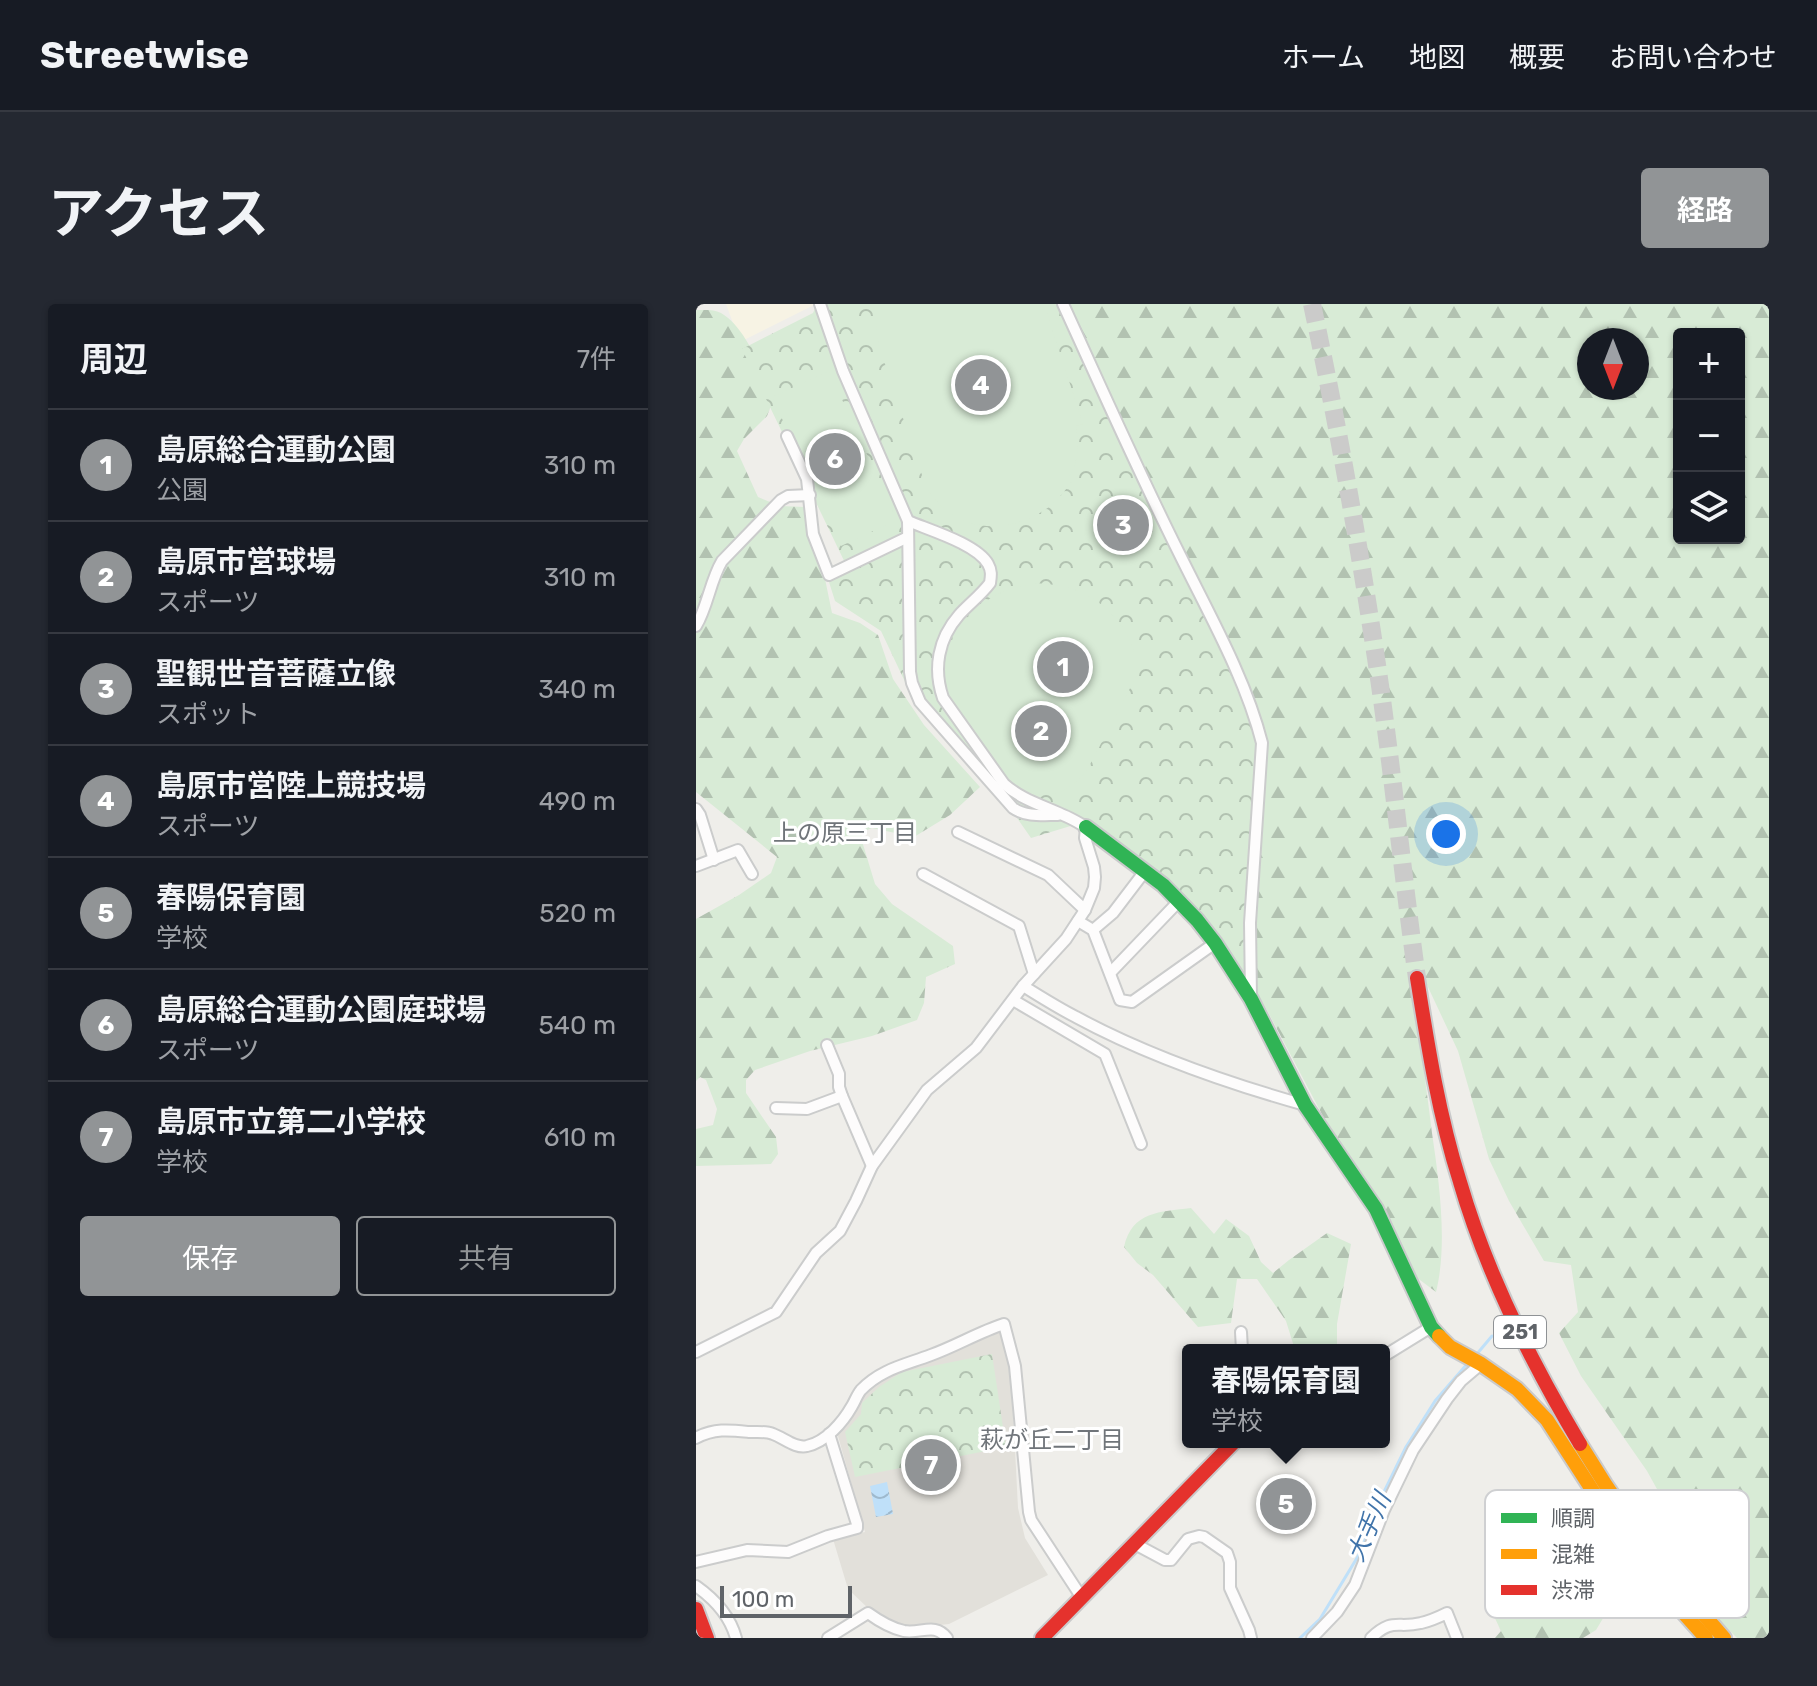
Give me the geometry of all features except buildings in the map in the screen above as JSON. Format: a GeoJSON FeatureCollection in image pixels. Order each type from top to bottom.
{"type":"FeatureCollection","features":[{"type":"Feature","properties":{"kind":"main road"},"geometry":{"type":"LineString","coordinates":[[1086,827],[1180,900],[1215,943],[1251,999],[1305,1105],[1376,1209],[1431,1327],[1450,1347],[1517,1389],[1547,1420],[1592,1490]]}},
{"type":"Feature","properties":{"kind":"main road","name":"251"},"geometry":{"type":"LineString","coordinates":[[1417,978],[1435,1086],[1470,1213],[1503,1297],[1535,1364],[1607,1490]]}},
{"type":"Feature","properties":{"kind":"main road"},"geometry":{"type":"LineString","coordinates":[[1042,1638],[1228,1448]]}},
{"type":"Feature","properties":{"kind":"main road"},"geometry":{"type":"LineString","coordinates":[[696,1609],[707,1638]]}},
{"type":"Feature","properties":{"kind":"main road"},"geometry":{"type":"LineString","coordinates":[[1688,1618],[1706,1638]]}},
{"type":"Feature","properties":{"kind":"main road","name":"251"},"geometry":{"type":"LineString","coordinates":[[1706,1618],[1724,1638]]}},
{"type":"Feature","properties":{"kind":"street"},"geometry":{"type":"LineString","coordinates":[[820,304],[843,371],[908,521],[910,672],[920,702],[1017,811],[1064,815]]}},
{"type":"Feature","properties":{"kind":"street"},"geometry":{"type":"LineString","coordinates":[[1063,304],[1255,714],[1262,743],[1250,923],[1251,999]]}},
{"type":"Feature","properties":{"kind":"street"},"geometry":{"type":"LineString","coordinates":[[787,436],[807,479],[813,534],[829,575],[908,537]]}},
{"type":"Feature","properties":{"kind":"street"},"geometry":{"type":"LineString","coordinates":[[696,626],[722,561],[781,500],[788,496],[810,495]]}},
{"type":"Feature","properties":{"kind":"street"},"geometry":{"type":"LineString","coordinates":[[696,1352],[776,1312],[816,1253],[840,1231],[872,1166],[927,1090],[976,1048],[1023,986],[1066,939],[1085,910],[1094,888],[1094,867],[1085,838],[1086,827],[1025,800],[1004,784],[943,698],[938,684],[936,671],[941,646],[957,618],[990,583],[991,568],[971,549],[908,521]]}},
{"type":"Feature","properties":{"kind":"street"},"geometry":{"type":"LineString","coordinates":[[696,809],[714,860]]}},
{"type":"Feature","properties":{"kind":"street"},"geometry":{"type":"LineString","coordinates":[[958,832],[1048,875],[1085,910]]}},
{"type":"Feature","properties":{"kind":"street"},"geometry":{"type":"LineString","coordinates":[[696,866],[738,850],[752,874]]}},
{"type":"Feature","properties":{"kind":"street"},"geometry":{"type":"LineString","coordinates":[[1093,930],[1113,913],[1145,871]]}},
{"type":"Feature","properties":{"kind":"street"},"geometry":{"type":"LineString","coordinates":[[923,874],[1019,926],[1034,974]]}},
{"type":"Feature","properties":{"kind":"street"},"geometry":{"type":"LineString","coordinates":[[1111,972],[1180,900]]}},
{"type":"Feature","properties":{"kind":"street"},"geometry":{"type":"LineString","coordinates":[[1078,921],[1093,930],[1120,1000],[1132,1002],[1215,943]]}},
{"type":"Feature","properties":{"kind":"street"},"geometry":{"type":"LineString","coordinates":[[1023,986],[1077,1018],[1135,1046],[1241,1087],[1305,1105]]}},
{"type":"Feature","properties":{"kind":"street"},"geometry":{"type":"LineString","coordinates":[[1013,1000],[1105,1054],[1141,1144]]}},
{"type":"Feature","properties":{"kind":"street"},"geometry":{"type":"LineString","coordinates":[[827,1045],[839,1074],[842,1096],[872,1166]]}},
{"type":"Feature","properties":{"kind":"street"},"geometry":{"type":"LineString","coordinates":[[776,1108],[807,1109],[842,1096]]}},
{"type":"Feature","properties":{"kind":"street"},"geometry":{"type":"LineString","coordinates":[[696,1438],[723,1429],[766,1432],[807,1447],[829,1434],[848,1413],[858,1393],[893,1367],[931,1355],[1004,1324],[1015,1366],[1031,1520],[1082,1598]]}},
{"type":"Feature","properties":{"kind":"street"},"geometry":{"type":"LineString","coordinates":[[1390,1352],[1431,1327]]}},
{"type":"Feature","properties":{"kind":"street"},"geometry":{"type":"LineString","coordinates":[[1241,1332],[1242,1344]]}},
{"type":"Feature","properties":{"kind":"street"},"geometry":{"type":"LineString","coordinates":[[1312,1638],[1337,1612],[1355,1585],[1384,1510],[1413,1450],[1474,1361]]}},
{"type":"Feature","properties":{"kind":"street"},"geometry":{"type":"LineString","coordinates":[[696,1562],[747,1550],[788,1552],[857,1528],[829,1434]]}},
{"type":"Feature","properties":{"kind":"street"},"geometry":{"type":"LineString","coordinates":[[1135,1544],[1168,1561],[1174,1559],[1188,1539],[1199,1536],[1227,1553],[1230,1588],[1251,1638]]}},
{"type":"Feature","properties":{"kind":"street"},"geometry":{"type":"LineString","coordinates":[[696,1586],[723,1611],[732,1624],[736,1638]]}},
{"type":"Feature","properties":{"kind":"street"},"geometry":{"type":"LineString","coordinates":[[828,1638],[868,1613],[900,1630],[913,1632],[933,1628],[940,1630],[947,1638]]}},
{"type":"Feature","properties":{"kind":"street"},"geometry":{"type":"LineString","coordinates":[[1371,1638],[1380,1629],[1392,1624],[1417,1625],[1447,1613],[1457,1638]]}},
{"type":"Feature","properties":{"kind":"street"},"geometry":{"type":"LineString","coordinates":[[1405,1624],[1409,1638]]}},
{"type":"Feature","properties":{"kind":"shaded area"},"geometry":{"type":"Polygon","coordinates":[[[726,304],[814,304],[814,305],[740,342],[726,304]]]}},
{"type":"Feature","properties":{"kind":"shaded area"},"geometry":{"type":"Polygon","coordinates":[[[1001,1332],[1011,1371],[1018,1508],[1025,1538],[1048,1575],[949,1624],[911,1628],[899,1626],[870,1610],[848,1589],[833,1539],[865,1532],[839,1432],[856,1411],[862,1396],[876,1381],[897,1369],[924,1362],[1001,1332]]]}},
{"type":"Feature","properties":{"kind":"green space"},"geometry":{"type":"Polygon","coordinates":[[[817,304],[1058,304],[1252,718],[1256,742],[1245,912],[1247,981],[1189,900],[1087,821],[1031,838],[1015,815],[915,703],[881,631],[835,601],[829,582],[849,571],[742,349],[813,313],[817,304]]]}},
{"type":"Feature","properties":{"kind":"green space"},"geometry":{"type":"Polygon","coordinates":[[[884,304],[1035,304],[1038,308],[1045,307],[1083,424],[1076,426],[1077,453],[1069,477],[1073,480],[1051,505],[1027,519],[993,526],[961,519],[935,499],[925,484],[879,346],[877,324],[884,304]]]}},
{"type":"Feature","properties":{"kind":"green space"},"geometry":{"type":"Polygon","coordinates":[[[1058,304],[1769,304],[1769,1638],[1737,1638],[1717,1618],[1749,1618],[1749,1490],[1658,1490],[1581,1376],[1559,1333],[1578,1312],[1571,1265],[1544,1261],[1509,1201],[1489,1159],[1458,1051],[1420,970],[1411,981],[1440,1192],[1442,1233],[1436,1292],[1412,1274],[1234,953],[1058,304]]]}},
{"type":"Feature","properties":{"kind":"green space"},"geometry":{"type":"Polygon","coordinates":[[[696,310],[718,312],[738,329],[774,398],[767,416],[744,439],[737,451],[758,497],[780,506],[805,507],[814,525],[832,613],[860,623],[878,635],[893,679],[924,725],[980,787],[950,815],[914,837],[872,828],[862,832],[875,884],[892,904],[953,946],[955,964],[926,977],[924,1003],[917,1020],[755,1070],[746,1080],[746,1093],[776,1137],[778,1154],[771,1164],[696,1166],[696,1129],[713,1125],[717,1109],[706,1080],[700,1077],[696,1081],[696,919],[771,873],[777,857],[696,792],[696,310]]]}},
{"type":"Feature","properties":{"kind":"green space"},"geometry":{"type":"Polygon","coordinates":[[[829,371],[897,520],[841,546],[772,397],[829,371]]]}},
{"type":"Feature","properties":{"kind":"green space"},"geometry":{"type":"Polygon","coordinates":[[[1035,583],[1073,589],[1099,602],[1127,634],[1137,675],[1086,772],[1067,788],[1049,794],[1029,792],[1008,781],[946,689],[944,675],[949,647],[974,611],[998,594],[1035,583]]]}},
{"type":"Feature","properties":{"kind":"green space"},"geometry":{"type":"Polygon","coordinates":[[[1191,1208],[1214,1234],[1226,1219],[1249,1236],[1261,1262],[1273,1273],[1327,1233],[1351,1244],[1337,1324],[1337,1344],[1293,1344],[1286,1321],[1257,1279],[1237,1279],[1231,1323],[1198,1327],[1124,1247],[1133,1226],[1158,1213],[1191,1208]]]}},
{"type":"Feature","properties":{"kind":"green space"},"geometry":{"type":"Polygon","coordinates":[[[992,1354],[1006,1447],[855,1477],[845,1432],[861,1414],[862,1403],[879,1387],[902,1372],[992,1354]]]}},
{"type":"Feature","properties":{"kind":"green space"},"geometry":{"type":"Polygon","coordinates":[[[1495,1618],[1603,1618],[1596,1630],[1583,1638],[1495,1638],[1501,1631],[1495,1618]]]}},
{"type":"Feature","properties":{"kind":"water"},"geometry":{"type":"Polygon","coordinates":[[[887,1482],[893,1514],[876,1517],[870,1486],[887,1482]]]}},
{"type":"Feature","properties":{"kind":"waterway","name":"大手川"},"geometry":{"type":"LineString","coordinates":[[1476,1355],[1492,1336]]}},
{"type":"Feature","properties":{"kind":"waterway","name":"大手川"},"geometry":{"type":"LineString","coordinates":[[1300,1638],[1320,1619],[1360,1553],[1382,1496],[1406,1447],[1435,1401],[1468,1363]]}},
{"type":"Feature","properties":{"kind":"tunnel"},"geometry":{"type":"LineString","coordinates":[[1312,304],[1369,613],[1417,978]]}},
{"type":"Feature","properties":{"kind":"traffic: fast"},"geometry":{"type":"LineString","coordinates":[[1086,827],[1163,885],[1215,943],[1251,999],[1305,1105],[1376,1209],[1431,1327],[1439,1336]]}},
{"type":"Feature","properties":{"kind":"traffic: slow"},"geometry":{"type":"LineString","coordinates":[[1439,1336],[1450,1347],[1517,1389],[1547,1420],[1592,1490]]}},
{"type":"Feature","properties":{"kind":"traffic: slow"},"geometry":{"type":"LineString","coordinates":[[1580,1444],[1609,1490]]}},
{"type":"Feature","properties":{"kind":"traffic: slow"},"geometry":{"type":"LineString","coordinates":[[1688,1618],[1706,1638]]}},
{"type":"Feature","properties":{"kind":"traffic: slow"},"geometry":{"type":"LineString","coordinates":[[1707,1618],[1724,1638]]}},
{"type":"Feature","properties":{"kind":"traffic: jam"},"geometry":{"type":"LineString","coordinates":[[1417,978],[1440,1107],[1471,1217],[1512,1317],[1544,1382],[1580,1444]]}},
{"type":"Feature","properties":{"kind":"traffic: jam"},"geometry":{"type":"LineString","coordinates":[[1042,1638],[1228,1448]]}},
{"type":"Feature","properties":{"kind":"traffic: jam"},"geometry":{"type":"LineString","coordinates":[[696,1609],[707,1638]]}},
{"type":"Feature","properties":{"kind":"place","name":"島原市営陸上競技場"},"geometry":{"type":"Point","coordinates":[981,385]}},
{"type":"Feature","properties":{"kind":"place","name":"島原総合運動公園庭球場"},"geometry":{"type":"Point","coordinates":[835,459]}},
{"type":"Feature","properties":{"kind":"place","name":"聖観世音菩薩立像"},"geometry":{"type":"Point","coordinates":[1123,525]}},
{"type":"Feature","properties":{"kind":"place","name":"島原総合運動公園"},"geometry":{"type":"Point","coordinates":[1063,667]}},
{"type":"Feature","properties":{"kind":"place","name":"島原市営球場"},"geometry":{"type":"Point","coordinates":[1041,731]}},
{"type":"Feature","properties":{"kind":"place","name":"島原市立第二小学校"},"geometry":{"type":"Point","coordinates":[931,1465]}},
{"type":"Feature","properties":{"kind":"place","name":"春陽保育園"},"geometry":{"type":"Point","coordinates":[1286,1504]}},
{"type":"Feature","properties":{"kind":"district","name":"上の原三丁目"},"geometry":{"type":"Point","coordinates":[845,833]}},
{"type":"Feature","properties":{"kind":"district","name":"萩が丘二丁目"},"geometry":{"type":"Point","coordinates":[1052,1440]}}]}
